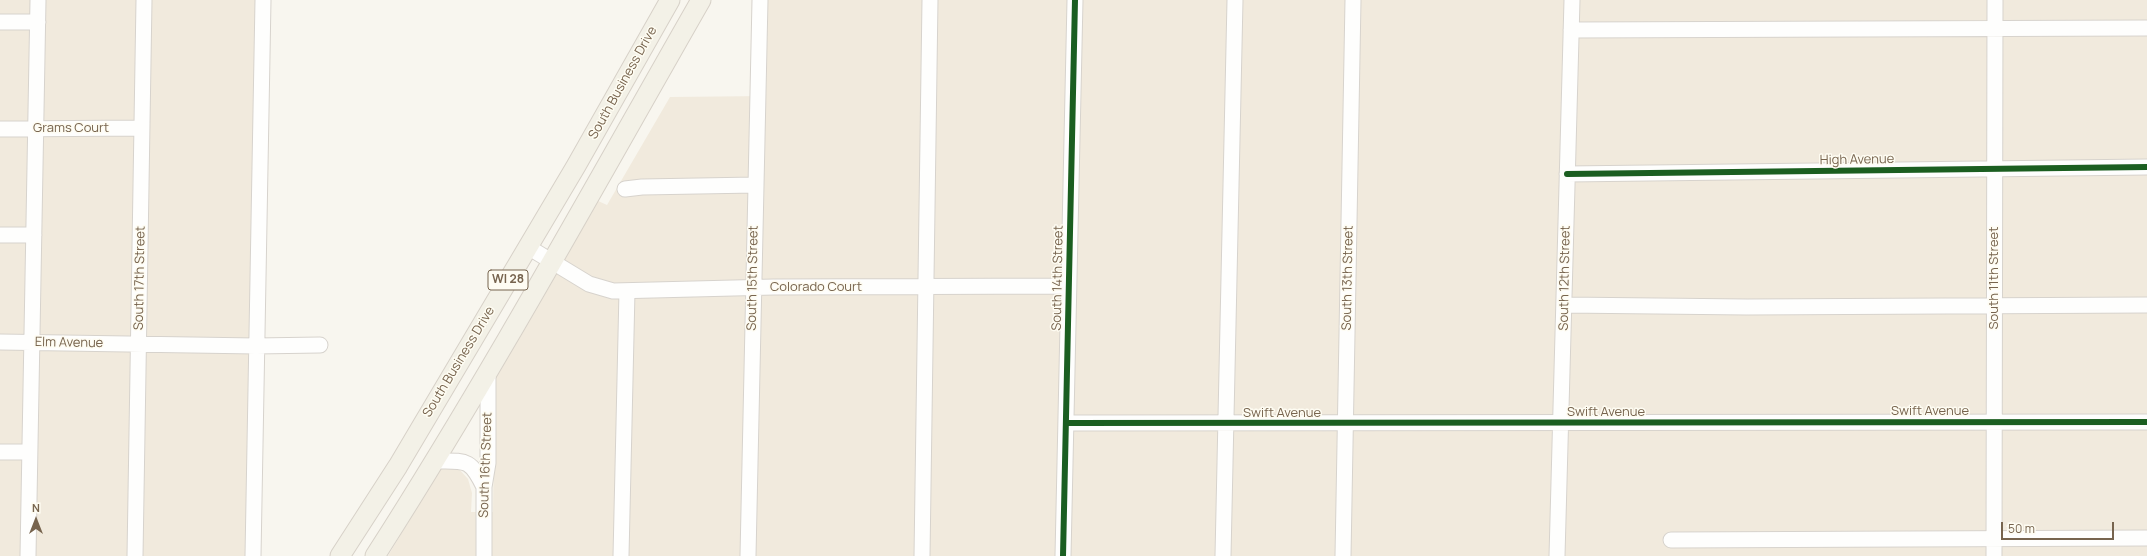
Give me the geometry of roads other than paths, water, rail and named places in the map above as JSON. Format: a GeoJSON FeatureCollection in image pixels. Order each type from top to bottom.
{"type":"FeatureCollection","features":[{"type":"Feature","properties":{"kind":"main road","name":"South Business Drive"},"geometry":{"type":"LineString","coordinates":[[340,556],[398,466],[528,248],[670,0]]}},
{"type":"Feature","properties":{"kind":"main road","name":"South Business Drive"},"geometry":{"type":"LineString","coordinates":[[375,556],[488,373],[701,0]]}},
{"type":"Feature","properties":{"kind":"street"},"geometry":{"type":"LineString","coordinates":[[28,556],[38,0]]}},
{"type":"Feature","properties":{"kind":"street","name":"South 17th Street"},"geometry":{"type":"LineString","coordinates":[[135,556],[144,0]]}},
{"type":"Feature","properties":{"kind":"street"},"geometry":{"type":"LineString","coordinates":[[253,556],[263,0]]}},
{"type":"Feature","properties":{"kind":"street","name":"South 15th Street"},"geometry":{"type":"LineString","coordinates":[[748,556],[752,288],[760,0]]}},
{"type":"Feature","properties":{"kind":"street"},"geometry":{"type":"LineString","coordinates":[[922,556],[930,0]]}},
{"type":"Feature","properties":{"kind":"street","name":"South 14th Street"},"geometry":{"type":"LineString","coordinates":[[1063,556],[1075,0]]}},
{"type":"Feature","properties":{"kind":"street"},"geometry":{"type":"LineString","coordinates":[[1223,556],[1235,0]]}},
{"type":"Feature","properties":{"kind":"street","name":"South 13th Street"},"geometry":{"type":"LineString","coordinates":[[1343,556],[1353,0]]}},
{"type":"Feature","properties":{"kind":"street","name":"South 12th Street"},"geometry":{"type":"LineString","coordinates":[[1558,556],[1572,0]]}},
{"type":"Feature","properties":{"kind":"street","name":"South 11th Street"},"geometry":{"type":"LineString","coordinates":[[1994,556],[1995,0]]}},
{"type":"Feature","properties":{"kind":"street"},"geometry":{"type":"LineString","coordinates":[[0,22],[38,22]]}},
{"type":"Feature","properties":{"kind":"street"},"geometry":{"type":"LineString","coordinates":[[1571,30],[2147,28]]}},
{"type":"Feature","properties":{"kind":"street","name":"Grams Court"},"geometry":{"type":"LineString","coordinates":[[0,129],[142,128]]}},
{"type":"Feature","properties":{"kind":"street","name":"High Avenue"},"geometry":{"type":"LineString","coordinates":[[1567,174],[2147,167]]}},
{"type":"Feature","properties":{"kind":"street"},"geometry":{"type":"LineString","coordinates":[[625,189],[642,187],[755,185]]}},
{"type":"Feature","properties":{"kind":"street"},"geometry":{"type":"LineString","coordinates":[[0,235],[34,235]]}},
{"type":"Feature","properties":{"kind":"street","name":"Colorado Court"},"geometry":{"type":"LineString","coordinates":[[528,248],[596,287],[626,291],[752,288],[1068,286]]}},
{"type":"Feature","properties":{"kind":"street"},"geometry":{"type":"LineString","coordinates":[[621,556],[626,291]]}},
{"type":"Feature","properties":{"kind":"street"},"geometry":{"type":"LineString","coordinates":[[1565,304],[1747,307],[2147,305]]}},
{"type":"Feature","properties":{"kind":"street","name":"Elm Avenue"},"geometry":{"type":"LineString","coordinates":[[0,342],[256,346],[320,344]]}},
{"type":"Feature","properties":{"kind":"street","name":"South 16th Street"},"geometry":{"type":"LineString","coordinates":[[484,556],[484,487],[488,463],[488,373]]}},
{"type":"Feature","properties":{"kind":"street","name":"Swift Avenue"},"geometry":{"type":"LineString","coordinates":[[1066,424],[2147,422]]}},
{"type":"Feature","properties":{"kind":"street"},"geometry":{"type":"LineString","coordinates":[[0,452],[29,452]]}},
{"type":"Feature","properties":{"kind":"street"},"geometry":{"type":"LineString","coordinates":[[435,461],[463,461],[474,468],[484,487]]}},
{"type":"Feature","properties":{"kind":"street"},"geometry":{"type":"LineString","coordinates":[[1671,540],[2147,538]]}}]}
